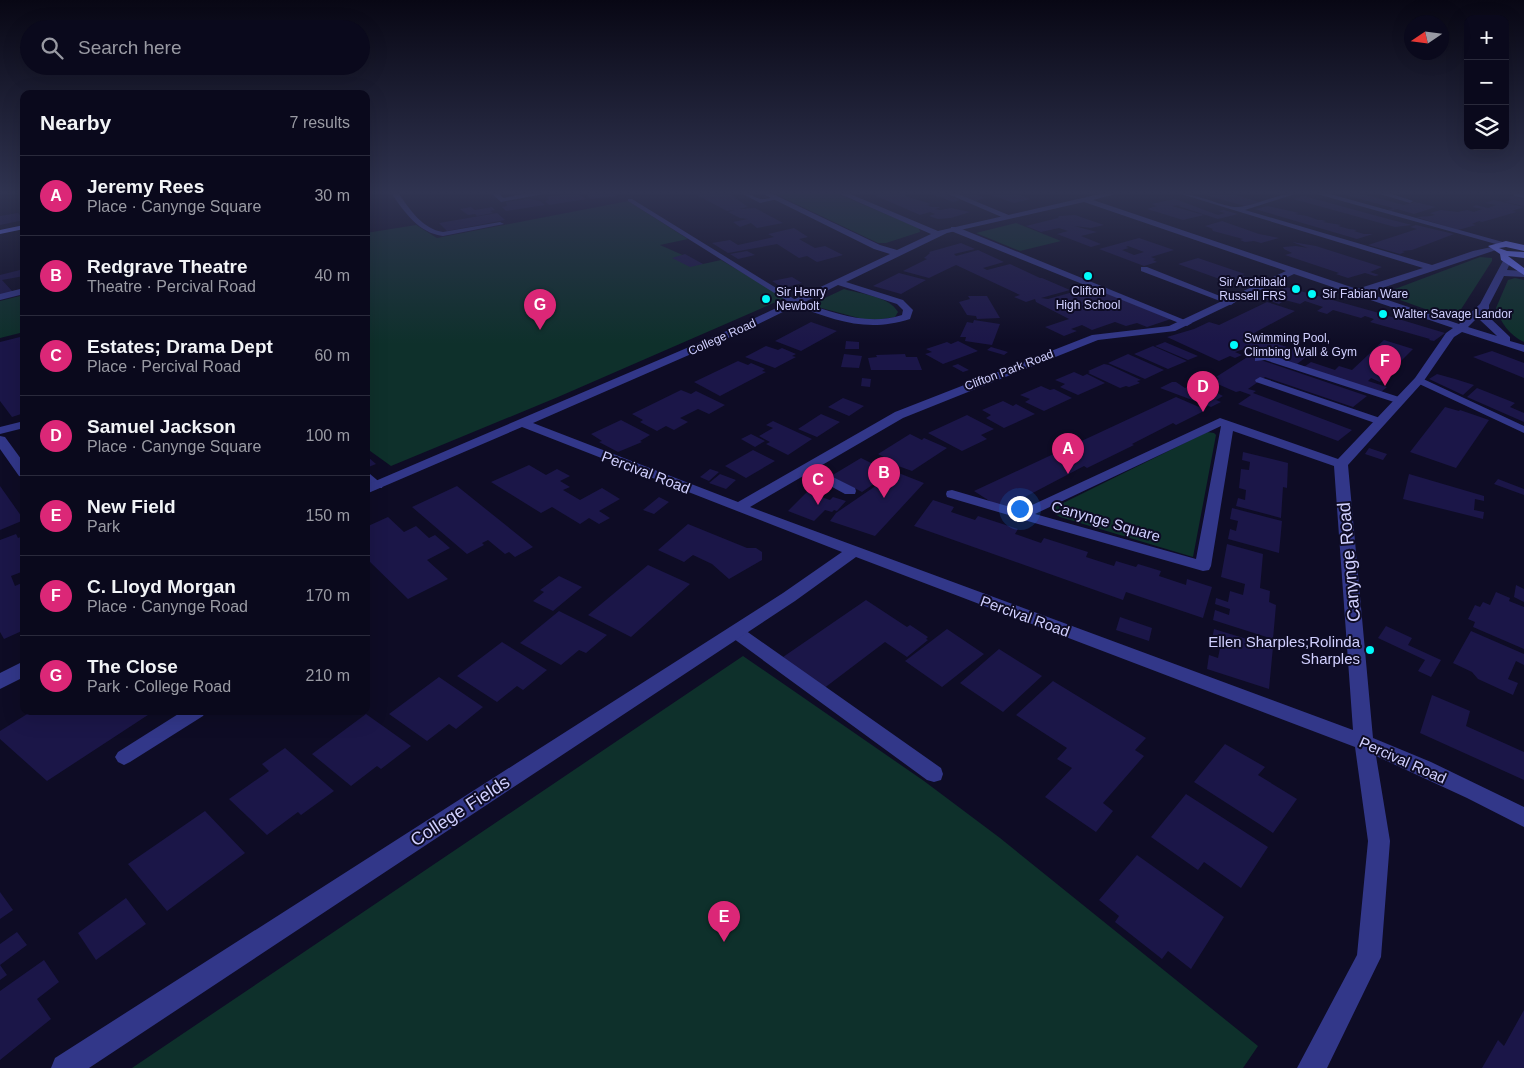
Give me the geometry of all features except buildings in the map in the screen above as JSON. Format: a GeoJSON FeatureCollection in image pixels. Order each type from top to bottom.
{"type":"FeatureCollection","features":[{"type":"Feature","properties":{"kind":"main road"},"geometry":{"type":"LineString","coordinates":[[1505,252],[1518,244]]}},
{"type":"Feature","properties":{"kind":"main road"},"geometry":{"type":"LineString","coordinates":[[1505,252],[1524,253]]}},
{"type":"Feature","properties":{"kind":"main road"},"geometry":{"type":"LineString","coordinates":[[1505,252],[1524,253]]}},
{"type":"Feature","properties":{"kind":"main road"},"geometry":{"type":"LineString","coordinates":[[1505,252],[1524,273]]}},
{"type":"Feature","properties":{"kind":"street"},"geometry":{"type":"LineString","coordinates":[[872,244],[897,253]]}},
{"type":"Feature","properties":{"kind":"street","name":"College Road"},"geometry":{"type":"LineString","coordinates":[[372,488],[740,329],[917,244]]}},
{"type":"Feature","properties":{"kind":"street"},"geometry":{"type":"LineString","coordinates":[[1213,244],[1524,348]]}},
{"type":"Feature","properties":{"kind":"street"},"geometry":{"type":"LineString","coordinates":[[1353,244],[1434,268]]}},
{"type":"Feature","properties":{"kind":"street"},"geometry":{"type":"LineString","coordinates":[[1479,244],[1505,252]]}},
{"type":"Feature","properties":{"kind":"street"},"geometry":{"type":"LineString","coordinates":[[1358,292],[1392,284],[1465,257],[1505,252]]}},
{"type":"Feature","properties":{"kind":"street"},"geometry":{"type":"LineString","coordinates":[[1228,424],[1341,464],[1398,400],[1419,380],[1450,335],[1462,327],[1484,305],[1502,273],[1505,252]]}},
{"type":"Feature","properties":{"kind":"street","name":"Clifton Park Road"},"geometry":{"type":"LineString","coordinates":[[738,508],[899,415],[1096,337],[1171,328],[1231,302],[1294,271]]}},
{"type":"Feature","properties":{"kind":"street"},"geometry":{"type":"LineString","coordinates":[[1502,273],[1524,273]]}},
{"type":"Feature","properties":{"kind":"street"},"geometry":{"type":"LineString","coordinates":[[794,303],[862,324],[883,324],[906,317],[908,310],[900,302],[837,282]]}},
{"type":"Feature","properties":{"kind":"street"},"geometry":{"type":"LineString","coordinates":[[1484,305],[1484,318],[1501,335],[1524,348]]}},
{"type":"Feature","properties":{"kind":"street","name":"Canynge Square"},"geometry":{"type":"LineString","coordinates":[[1220,422],[1228,424],[1204,566],[1022,515],[1220,422]]}},
{"type":"Feature","properties":{"kind":"street","name":"Percival Road"},"geometry":{"type":"LineString","coordinates":[[522,424],[853,552],[1364,742],[1498,803],[1524,818]]}},
{"type":"Feature","properties":{"kind":"street"},"geometry":{"type":"LineString","coordinates":[[0,440],[20,468]]}},
{"type":"Feature","properties":{"kind":"street","name":"Canynge Road"},"geometry":{"type":"LineString","coordinates":[[1312,1068],[1369,957],[1379,841],[1364,742],[1341,464]]}},
{"type":"Feature","properties":{"kind":"street","name":"College Fields"},"geometry":{"type":"LineString","coordinates":[[65,1068],[736,632],[853,552]]}},
{"type":"Feature","properties":{"kind":"street"},"geometry":{"type":"LineString","coordinates":[[0,682],[20,670]]}},
{"type":"Feature","properties":{"kind":"lane"},"geometry":{"type":"LineString","coordinates":[[700,244],[794,303]]}},
{"type":"Feature","properties":{"kind":"lane"},"geometry":{"type":"LineString","coordinates":[[990,244],[1187,322]]}},
{"type":"Feature","properties":{"kind":"lane"},"geometry":{"type":"LineString","coordinates":[[1144,268],[1231,302]]}},
{"type":"Feature","properties":{"kind":"lane"},"geometry":{"type":"LineString","coordinates":[[0,296],[20,292]]}},
{"type":"Feature","properties":{"kind":"lane"},"geometry":{"type":"LineString","coordinates":[[1259,359],[1264,356],[1398,400]]}},
{"type":"Feature","properties":{"kind":"lane"},"geometry":{"type":"LineString","coordinates":[[1260,380],[1379,421]]}},
{"type":"Feature","properties":{"kind":"lane"},"geometry":{"type":"LineString","coordinates":[[1419,380],[1524,430]]}},
{"type":"Feature","properties":{"kind":"lane"},"geometry":{"type":"LineString","coordinates":[[0,431],[20,425]]}},
{"type":"Feature","properties":{"kind":"lane"},"geometry":{"type":"LineString","coordinates":[[807,468],[850,491]]}},
{"type":"Feature","properties":{"kind":"lane"},"geometry":{"type":"LineString","coordinates":[[952,494],[1022,515]]}},
{"type":"Feature","properties":{"kind":"lane"},"geometry":{"type":"LineString","coordinates":[[736,632],[934,774]]}},
{"type":"Feature","properties":{"kind":"lane"},"geometry":{"type":"LineString","coordinates":[[124,757],[191,715]]}},
{"type":"Feature","properties":{"kind":"green space"},"geometry":{"type":"Polygon","coordinates":[[[370,244],[665,244],[660,245],[703,264],[721,260],[785,298],[558,397],[391,466],[370,451],[370,244]]]}},
{"type":"Feature","properties":{"kind":"green space"},"geometry":{"type":"Polygon","coordinates":[[[1002,244],[1049,244],[1020,251],[1002,244]]]}},
{"type":"Feature","properties":{"kind":"green space"},"geometry":{"type":"Polygon","coordinates":[[[1480,257],[1492,258],[1492,261],[1458,314],[1439,314],[1386,295],[1387,292],[1480,257]]]}},
{"type":"Feature","properties":{"kind":"green space"},"geometry":{"type":"Polygon","coordinates":[[[1515,278],[1524,280],[1524,342],[1506,328],[1496,308],[1508,280],[1515,278]]]}},
{"type":"Feature","properties":{"kind":"green space"},"geometry":{"type":"Polygon","coordinates":[[[844,289],[874,296],[888,302],[898,312],[895,317],[870,321],[810,305],[844,289]]]}},
{"type":"Feature","properties":{"kind":"green space"},"geometry":{"type":"Polygon","coordinates":[[[20,296],[20,333],[0,338],[0,301],[20,296]]]}},
{"type":"Feature","properties":{"kind":"green space"},"geometry":{"type":"Polygon","coordinates":[[[1207,432],[1216,435],[1193,557],[1055,514],[1054,509],[1057,506],[1207,432]]]}},
{"type":"Feature","properties":{"kind":"green space"},"geometry":{"type":"Polygon","coordinates":[[[743,656],[924,781],[1000,838],[1258,1046],[1243,1068],[132,1068],[743,656]]]}},
{"type":"Feature","properties":{"kind":"place","name":"Clifton High School"},"geometry":{"type":"Point","coordinates":[1088,276]}},
{"type":"Feature","properties":{"kind":"place","name":"Sir Archibald Russell FRS"},"geometry":{"type":"Point","coordinates":[1296,289]}},
{"type":"Feature","properties":{"kind":"place","name":"Sir Fabian Ware"},"geometry":{"type":"Point","coordinates":[1312,294]}},
{"type":"Feature","properties":{"kind":"place","name":"Sir Henry Newbolt"},"geometry":{"type":"Point","coordinates":[766,299]}},
{"type":"Feature","properties":{"kind":"place","name":"Walter Savage Landor"},"geometry":{"type":"Point","coordinates":[1383,314]}},
{"type":"Feature","properties":{"kind":"place","name":"The Close"},"geometry":{"type":"Point","coordinates":[540,330]}},
{"type":"Feature","properties":{"kind":"place","name":"Swimming Pool, Climbing Wall & Gym"},"geometry":{"type":"Point","coordinates":[1234,345]}},
{"type":"Feature","properties":{"kind":"place","name":"C. Lloyd Morgan"},"geometry":{"type":"Point","coordinates":[1385,386]}},
{"type":"Feature","properties":{"kind":"place","name":"Samuel Jackson"},"geometry":{"type":"Point","coordinates":[1203,412]}},
{"type":"Feature","properties":{"kind":"place","name":"Jeremy Rees"},"geometry":{"type":"Point","coordinates":[1068,474]}},
{"type":"Feature","properties":{"kind":"place","name":"Redgrave Theatre"},"geometry":{"type":"Point","coordinates":[884,498]}},
{"type":"Feature","properties":{"kind":"place","name":"Estates; Drama Dept"},"geometry":{"type":"Point","coordinates":[818,505]}},
{"type":"Feature","properties":{"kind":"place","name":"Ellen Sharples;Rolinda Sharples"},"geometry":{"type":"Point","coordinates":[1370,650]}},
{"type":"Feature","properties":{"kind":"place","name":"New Field"},"geometry":{"type":"Point","coordinates":[724,942]}}]}
